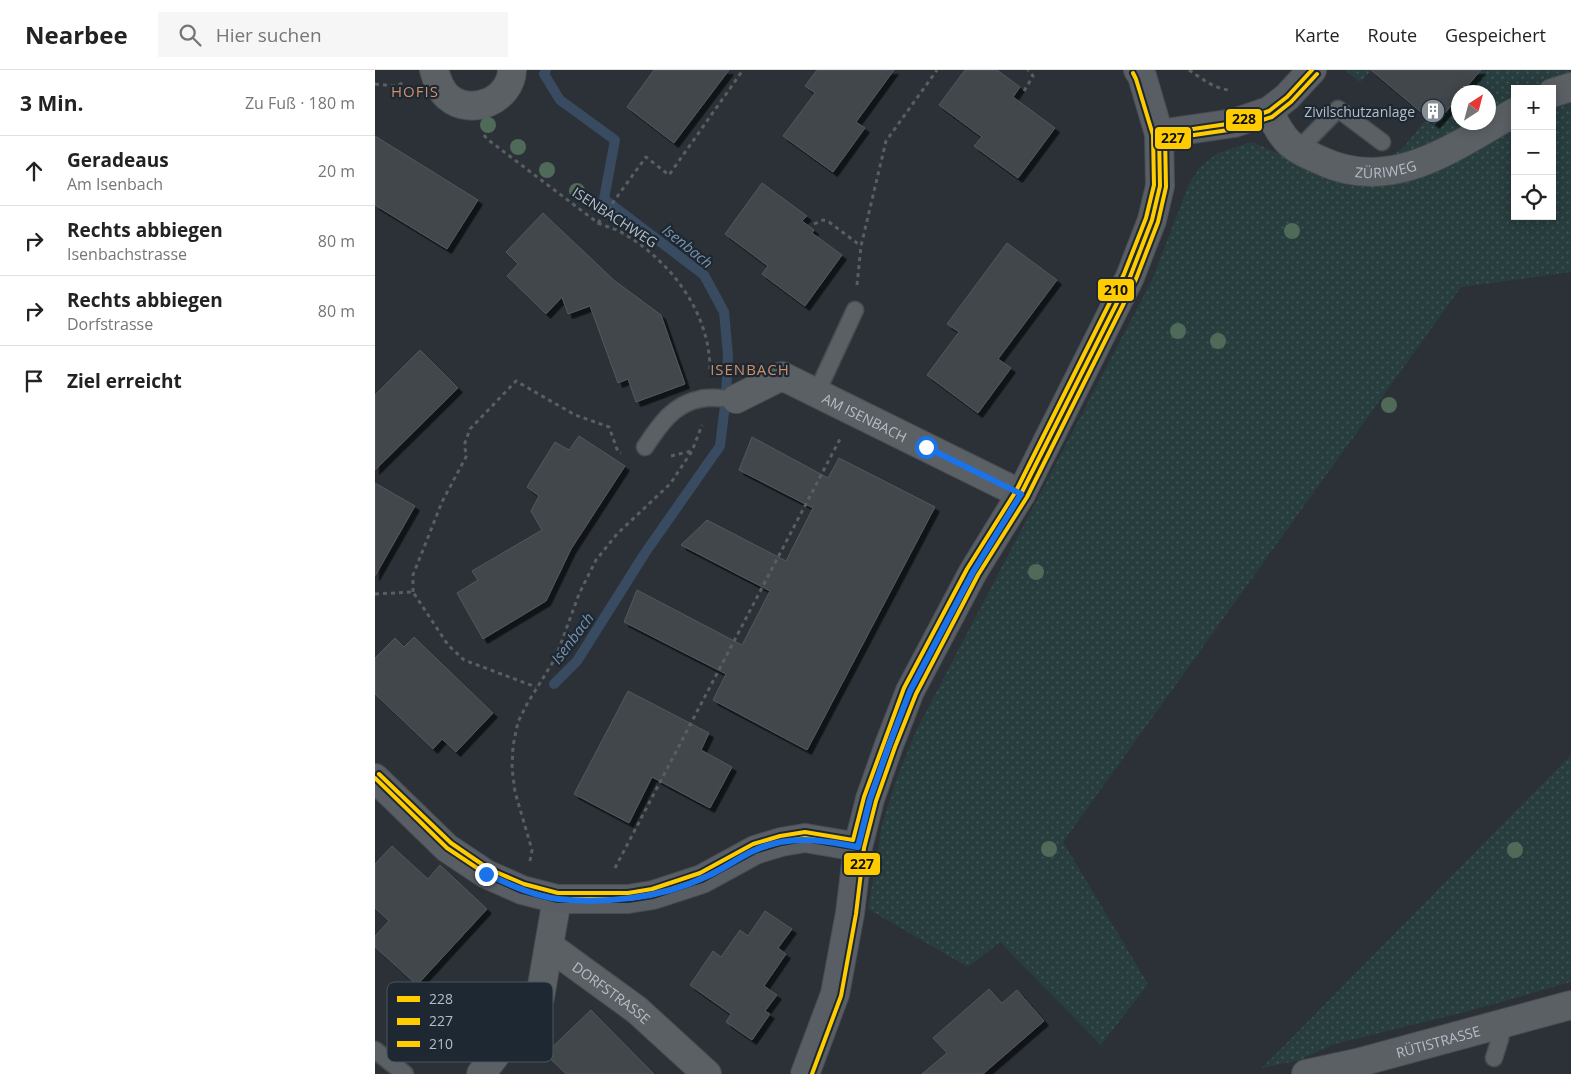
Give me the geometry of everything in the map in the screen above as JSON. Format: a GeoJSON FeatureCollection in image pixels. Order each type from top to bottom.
{"type":"FeatureCollection","features":[{"type":"Feature","properties":{"kind":"main road"},"geometry":{"type":"LineString","coordinates":[[805,1074],[835,994],[850,913],[858,847],[873,790],[910,691],[973,572],[1021,494],[1143,248],[1160,186],[1159,134],[1142,76],[1138,70]]}},
{"type":"Feature","properties":{"kind":"main road"},"geometry":{"type":"LineString","coordinates":[[1159,134],[1234,123],[1269,111],[1287,97],[1312,70]]}},
{"type":"Feature","properties":{"kind":"main road"},"geometry":{"type":"LineString","coordinates":[[375,778],[447,848],[486,874],[522,890],[557,899],[628,899],[653,895],[703,879],[755,850],[781,842],[805,838],[858,847]]}},
{"type":"Feature","properties":{"kind":"street"},"geometry":{"type":"LineString","coordinates":[[423,75],[439,86],[449,98],[463,105],[479,106],[494,100],[505,90],[512,76],[512,70]]}},
{"type":"Feature","properties":{"kind":"street"},"geometry":{"type":"LineString","coordinates":[[1556,92],[1571,87]]}},
{"type":"Feature","properties":{"kind":"street","name":"ZÜRIWEG"},"geometry":{"type":"LineString","coordinates":[[1269,111],[1281,136],[1298,150],[1336,168],[1371,173],[1411,167],[1438,156],[1511,114]]}},
{"type":"Feature","properties":{"kind":"street","name":"AM ISENBACH"},"geometry":{"type":"LineString","coordinates":[[736,399],[782,376],[1021,494]]}},
{"type":"Feature","properties":{"kind":"street"},"geometry":{"type":"LineString","coordinates":[[543,982],[557,899]]}},
{"type":"Feature","properties":{"kind":"street","name":"DORFSTRASSE"},"geometry":{"type":"LineString","coordinates":[[549,946],[637,1010],[707,1074]]}},
{"type":"Feature","properties":{"kind":"street","name":"RÜTISTRASSE"},"geometry":{"type":"LineString","coordinates":[[1306,1074],[1357,1063],[1571,1005]]}},
{"type":"Feature","properties":{"kind":"street"},"geometry":{"type":"LineString","coordinates":[[481,1074],[490,1062]]}},
{"type":"Feature","properties":{"kind":"lane"},"geometry":{"type":"LineString","coordinates":[[1298,150],[1338,109],[1382,142]]}},
{"type":"Feature","properties":{"kind":"lane"},"geometry":{"type":"LineString","coordinates":[[817,392],[855,310]]}},
{"type":"Feature","properties":{"kind":"lane"},"geometry":{"type":"LineString","coordinates":[[645,447],[660,424],[678,407],[700,398],[736,399]]}},
{"type":"Feature","properties":{"kind":"lane"},"geometry":{"type":"LineString","coordinates":[[1494,1058],[1502,1024]]}},
{"type":"Feature","properties":{"kind":"lane"},"geometry":{"type":"LineString","coordinates":[[375,1050],[387,1060]]}},
{"type":"Feature","properties":{"kind":"lane"},"geometry":{"type":"LineString","coordinates":[[390,1062],[405,1074]]}},
{"type":"Feature","properties":{"kind":"path"},"geometry":{"type":"LineString","coordinates":[[597,223],[646,157],[669,175],[743,70]]}},
{"type":"Feature","properties":{"kind":"path"},"geometry":{"type":"LineString","coordinates":[[855,310],[861,246],[886,141],[937,70]]}},
{"type":"Feature","properties":{"kind":"path"},"geometry":{"type":"LineString","coordinates":[[1024,91],[1033,76],[1028,70]]}},
{"type":"Feature","properties":{"kind":"path"},"geometry":{"type":"LineString","coordinates":[[1189,70],[1206,82],[1223,90],[1232,90]]}},
{"type":"Feature","properties":{"kind":"path"},"geometry":{"type":"LineString","coordinates":[[375,84],[395,86],[423,75]]}},
{"type":"Feature","properties":{"kind":"path","name":"ISENBACHWEG"},"geometry":{"type":"LineString","coordinates":[[483,133],[487,139],[597,223],[618,231],[639,244],[666,267],[692,301],[704,328],[710,358],[709,398],[706,414],[692,451],[669,484],[617,534],[596,560],[579,594],[556,657],[536,687],[518,722],[511,768],[515,792],[532,850],[529,867]]}},
{"type":"Feature","properties":{"kind":"path"},"geometry":{"type":"LineString","coordinates":[[813,224],[823,220],[829,222],[861,246]]}},
{"type":"Feature","properties":{"kind":"path"},"geometry":{"type":"LineString","coordinates":[[536,687],[463,660],[448,645],[413,592],[413,575],[443,502],[467,455],[464,446],[470,429],[516,380],[575,414],[609,427],[618,452],[625,454]]}},
{"type":"Feature","properties":{"kind":"path"},"geometry":{"type":"LineString","coordinates":[[610,876],[844,432]]}},
{"type":"Feature","properties":{"kind":"path"},"geometry":{"type":"LineString","coordinates":[[666,457],[692,451]]}},
{"type":"Feature","properties":{"kind":"path"},"geometry":{"type":"LineString","coordinates":[[375,594],[413,592]]}},
{"type":"Feature","properties":{"kind":"green space"},"geometry":{"type":"Polygon","coordinates":[[[1345,70],[1372,70],[1360,82],[1345,70]]]}},
{"type":"Feature","properties":{"kind":"green space"},"geometry":{"type":"Polygon","coordinates":[[[1396,70],[1571,70],[1571,78],[1552,85],[1511,85],[1511,104],[1496,113],[1496,85],[1451,85],[1451,130],[1463,130],[1399,161],[1393,155],[1402,149],[1434,110],[1396,70]]]}},
{"type":"Feature","properties":{"kind":"green space"},"geometry":{"type":"Polygon","coordinates":[[[1571,98],[1571,272],[1461,287],[1063,842],[1148,984],[1101,1045],[1000,942],[968,967],[868,909],[882,825],[896,780],[916,731],[1152,280],[1189,184],[1200,167],[1218,153],[1252,142],[1321,173],[1359,183],[1511,123],[1511,220],[1556,220],[1556,102],[1571,98]]]}},
{"type":"Feature","properties":{"kind":"green space"},"geometry":{"type":"Polygon","coordinates":[[[1571,755],[1571,982],[1465,1012],[1334,1044],[1300,1060],[1262,1068],[1571,755]]]}},
{"type":"Feature","properties":{"kind":"building"},"geometry":{"type":"Polygon","coordinates":[[[654,70],[729,70],[674,143],[627,107],[654,70]]]}},
{"type":"Feature","properties":{"kind":"building"},"geometry":{"type":"Polygon","coordinates":[[[817,70],[894,70],[856,122],[865,128],[833,172],[783,136],[815,93],[805,86],[817,70]]]}},
{"type":"Feature","properties":{"kind":"building"},"geometry":{"type":"Polygon","coordinates":[[[965,70],[997,70],[1020,87],[1013,97],[1055,128],[1018,178],[974,146],[982,137],[939,105],[965,70]]]}},
{"type":"Feature","properties":{"kind":"building","name":"Zivilschutzanlage"},"geometry":{"type":"Polygon","coordinates":[[[1371,70],[1481,70],[1468,85],[1451,85],[1451,106],[1435,124],[1371,70]]]}},
{"type":"Feature","properties":{"kind":"building"},"geometry":{"type":"Polygon","coordinates":[[[375,136],[478,200],[447,249],[375,205],[375,136]]]}},
{"type":"Feature","properties":{"kind":"building"},"geometry":{"type":"Polygon","coordinates":[[[762,183],[807,216],[802,221],[814,230],[812,233],[842,255],[805,306],[762,274],[768,266],[725,234],[762,183]]]}},
{"type":"Feature","properties":{"kind":"building"},"geometry":{"type":"Polygon","coordinates":[[[543,213],[615,281],[661,315],[685,384],[636,402],[628,379],[618,383],[590,306],[568,314],[562,297],[546,314],[507,276],[518,264],[506,252],[543,213]]]}},
{"type":"Feature","properties":{"kind":"building"},"geometry":{"type":"Polygon","coordinates":[[[1007,243],[1057,280],[998,359],[1011,368],[978,413],[927,375],[959,332],[947,324],[1007,243]]]}},
{"type":"Feature","properties":{"kind":"building"},"geometry":{"type":"Polygon","coordinates":[[[420,350],[458,388],[375,470],[375,395],[420,350]]]}},
{"type":"Feature","properties":{"kind":"building"},"geometry":{"type":"Polygon","coordinates":[[[579,436],[625,466],[571,549],[546,601],[483,639],[457,593],[478,580],[472,571],[542,530],[531,511],[539,496],[527,487],[555,442],[569,450],[579,436]]]}},
{"type":"Feature","properties":{"kind":"building"},"geometry":{"type":"Polygon","coordinates":[[[752,437],[828,478],[839,458],[935,507],[807,750],[713,700],[726,674],[624,622],[637,590],[742,645],[770,591],[681,545],[707,520],[786,561],[813,508],[739,470],[752,437]]]}},
{"type":"Feature","properties":{"kind":"building"},"geometry":{"type":"Polygon","coordinates":[[[375,483],[415,506],[375,576],[375,483]]]}},
{"type":"Feature","properties":{"kind":"building"},"geometry":{"type":"Polygon","coordinates":[[[414,637],[493,713],[456,752],[442,739],[433,749],[375,694],[375,658],[395,638],[404,647],[414,637]]]}},
{"type":"Feature","properties":{"kind":"building"},"geometry":{"type":"Polygon","coordinates":[[[628,691],[709,733],[701,750],[732,767],[710,808],[652,777],[629,823],[574,794],[628,691]]]}},
{"type":"Feature","properties":{"kind":"building"},"geometry":{"type":"Polygon","coordinates":[[[392,846],[428,879],[440,865],[487,909],[420,982],[414,982],[375,947],[375,936],[389,921],[375,908],[375,864],[392,846]]]}},
{"type":"Feature","properties":{"kind":"building"},"geometry":{"type":"Polygon","coordinates":[[[765,911],[792,929],[778,948],[786,954],[764,986],[777,995],[765,1011],[770,1014],[752,1040],[726,1022],[731,1014],[690,985],[713,951],[721,957],[740,930],[748,936],[765,911]]]}},
{"type":"Feature","properties":{"kind":"building"},"geometry":{"type":"Polygon","coordinates":[[[989,989],[1002,1003],[1017,990],[1044,1021],[983,1074],[922,1074],[947,1053],[933,1038],[989,989]]]}},
{"type":"Feature","properties":{"kind":"building"},"geometry":{"type":"Polygon","coordinates":[[[591,1010],[654,1074],[566,1074],[553,1062],[553,1046],[591,1010]]]}},
{"type":"Feature","properties":{"kind":"waterway","name":"Isenbach"},"geometry":{"type":"LineString","coordinates":[[546,70],[544,74],[560,100],[615,140],[604,199],[704,275],[724,312],[728,355],[726,397],[720,446],[645,553],[577,661],[554,684]]}},
{"type":"Feature","properties":{"kind":"transit line","name":"228"},"geometry":{"type":"LineString","coordinates":[[1159,134],[1234,123],[1269,111],[1287,97],[1312,70]]}},
{"type":"Feature","properties":{"kind":"transit line","name":"210"},"geometry":{"type":"LineString","coordinates":[[379,774],[451,843],[489,869],[524,884],[558,893],[628,893],[652,889],[700,873],[753,844],[780,836],[805,832],[853,840],[864,797],[904,688],[967,569],[1016,491],[1124,274],[1146,218],[1154,185],[1153,135],[1133,73]]}},
{"type":"Feature","properties":{"kind":"transit line","name":"227"},"geometry":{"type":"LineString","coordinates":[[1160,140],[1235,129],[1272,117],[1291,102],[1317,74]]}},
{"type":"Feature","properties":{"kind":"transit line","name":"228"},"geometry":{"type":"LineString","coordinates":[[858,847],[870,799],[910,691],[973,572],[1021,494],[1130,277],[1152,220],[1160,186],[1159,134]]}},
{"type":"Feature","properties":{"kind":"transit line","name":"227"},"geometry":{"type":"LineString","coordinates":[[812,1074],[841,996],[856,914],[864,848],[876,801],[895,747],[916,694],[978,575],[1027,497],[1136,279],[1158,222],[1166,187],[1165,134]]}},
{"type":"Feature","properties":{"kind":"transit line","name":"228"},"geometry":{"type":"LineString","coordinates":[[375,778],[447,848],[486,874],[522,890],[557,899],[628,899],[653,895],[702,879],[755,850],[781,842],[805,838],[858,847]]}},
{"type":"Feature","properties":{"kind":"place","name":"Zivilschutzanlage"},"geometry":{"type":"Point","coordinates":[1433,111]}},
{"type":"Feature","properties":{"kind":"district","name":"HOFIS"},"geometry":{"type":"Point","coordinates":[415,91]}},
{"type":"Feature","properties":{"kind":"district","name":"ISENBACH"},"geometry":{"type":"Point","coordinates":[750,369]}},
{"type":"Feature","properties":{"kind":"route"},"geometry":{"type":"LineString","coordinates":[[486,874],[522,890],[557,899],[628,899],[653,895],[703,879],[755,850],[781,842],[805,838],[858,847],[870,799],[910,691],[973,572],[1021,494],[926,447]]}}]}
